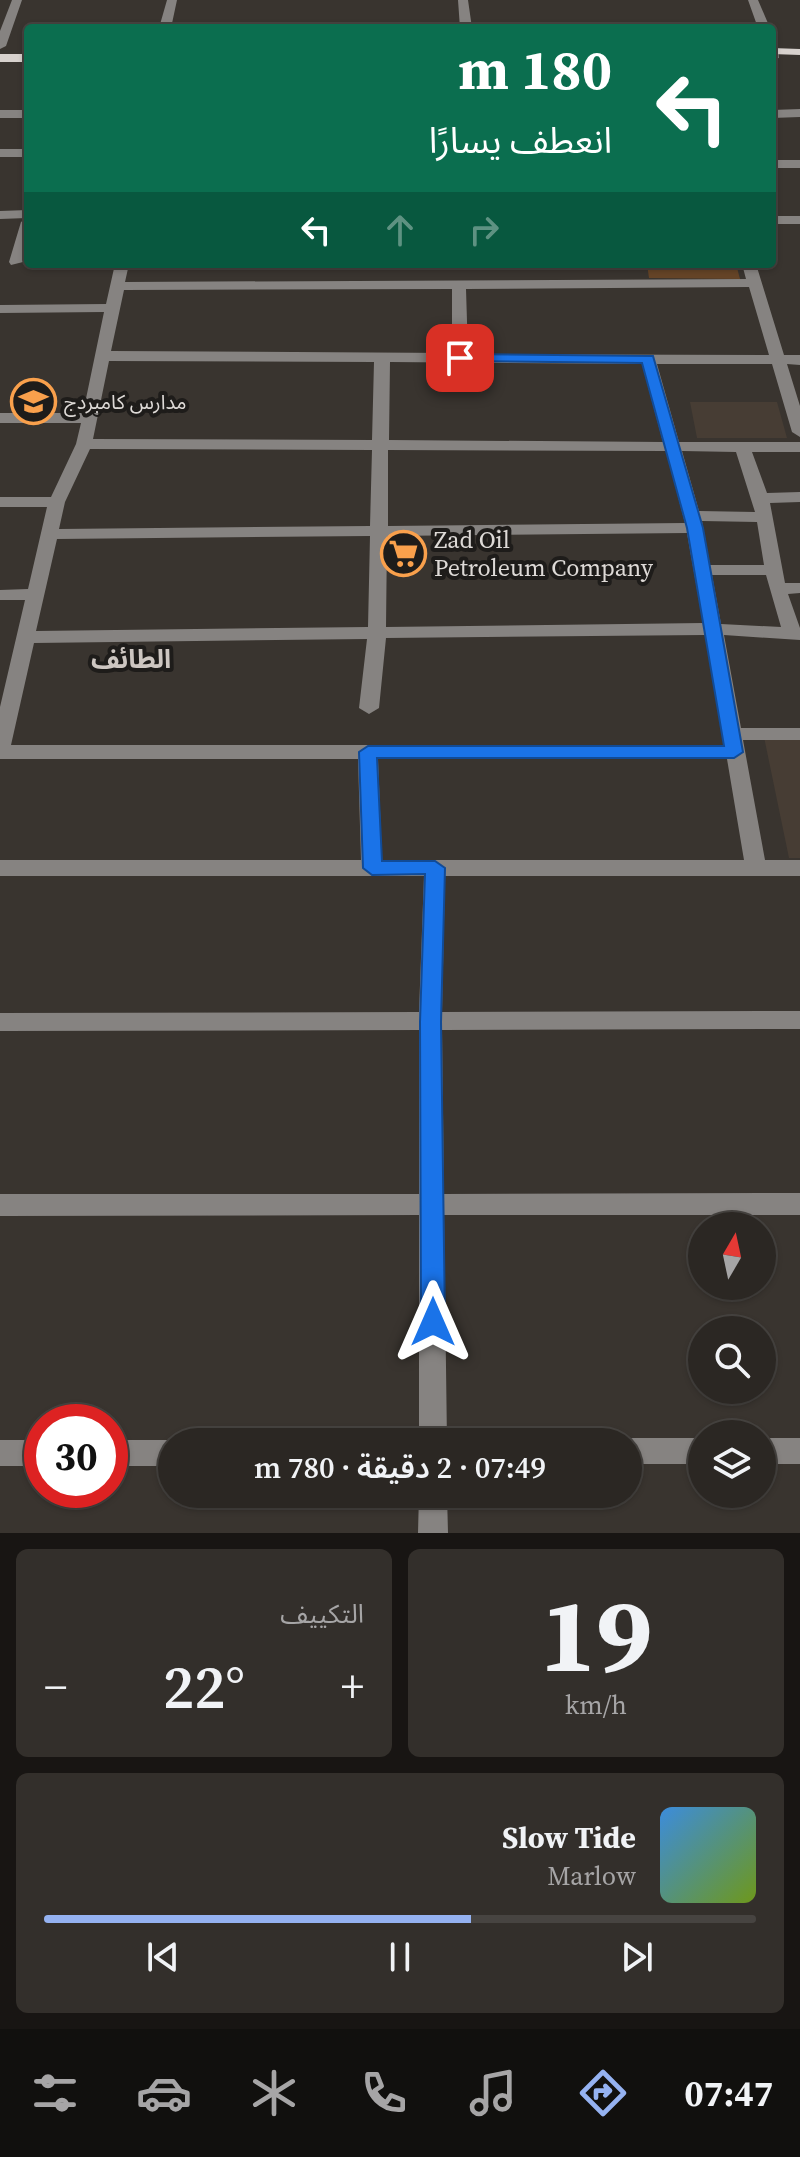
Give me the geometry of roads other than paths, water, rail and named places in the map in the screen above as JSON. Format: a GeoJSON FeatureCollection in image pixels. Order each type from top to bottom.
{"type":"FeatureCollection","features":[{"type":"Feature","properties":{"kind":"main road"},"geometry":{"type":"LineString","coordinates":[[776,53],[800,54]]}},
{"type":"Feature","properties":{"kind":"main road"},"geometry":{"type":"LineString","coordinates":[[0,56],[24,56]]}},
{"type":"Feature","properties":{"kind":"street"},"geometry":{"type":"LineString","coordinates":[[0,46],[17,0]]}},
{"type":"Feature","properties":{"kind":"street"},"geometry":{"type":"LineString","coordinates":[[166,24],[172,0]]}},
{"type":"Feature","properties":{"kind":"street"},"geometry":{"type":"LineString","coordinates":[[463,0],[466,24]]}},
{"type":"Feature","properties":{"kind":"street"},"geometry":{"type":"LineString","coordinates":[[753,0],[762,24]]}},
{"type":"Feature","properties":{"kind":"street"},"geometry":{"type":"LineString","coordinates":[[152,24],[155,14]]}},
{"type":"Feature","properties":{"kind":"street"},"geometry":{"type":"LineString","coordinates":[[776,114],[800,113]]}},
{"type":"Feature","properties":{"kind":"street"},"geometry":{"type":"LineString","coordinates":[[0,114],[24,114]]}},
{"type":"Feature","properties":{"kind":"street"},"geometry":{"type":"LineString","coordinates":[[0,153],[24,153]]}},
{"type":"Feature","properties":{"kind":"street"},"geometry":{"type":"LineString","coordinates":[[776,164],[800,164]]}},
{"type":"Feature","properties":{"kind":"street"},"geometry":{"type":"LineString","coordinates":[[0,215],[24,214]]}},
{"type":"Feature","properties":{"kind":"street"},"geometry":{"type":"LineString","coordinates":[[776,220],[800,220]]}},
{"type":"Feature","properties":{"kind":"street"},"geometry":{"type":"LineString","coordinates":[[0,262],[22,262]]}},
{"type":"Feature","properties":{"kind":"street"},"geometry":{"type":"LineString","coordinates":[[121,268],[84,444],[57,502],[0,750],[368,752],[733,743],[800,734]]}},
{"type":"Feature","properties":{"kind":"street"},"geometry":{"type":"LineString","coordinates":[[419,268],[419,286]]}},
{"type":"Feature","properties":{"kind":"street"},"geometry":{"type":"LineString","coordinates":[[639,268],[641,284]]}},
{"type":"Feature","properties":{"kind":"street"},"geometry":{"type":"LineString","coordinates":[[750,268],[800,432]]}},
{"type":"Feature","properties":{"kind":"street"},"geometry":{"type":"LineString","coordinates":[[117,286],[755,283]]}},
{"type":"Feature","properties":{"kind":"street"},"geometry":{"type":"LineString","coordinates":[[459,285],[460,358]]}},
{"type":"Feature","properties":{"kind":"street"},"geometry":{"type":"LineString","coordinates":[[0,309],[113,308]]}},
{"type":"Feature","properties":{"kind":"street"},"geometry":{"type":"LineString","coordinates":[[102,356],[800,360]]}},
{"type":"Feature","properties":{"kind":"street"},"geometry":{"type":"LineString","coordinates":[[369,708],[377,634],[382,358]]}},
{"type":"Feature","properties":{"kind":"street"},"geometry":{"type":"LineString","coordinates":[[648,359],[694,522],[756,867]]}},
{"type":"Feature","properties":{"kind":"street"},"geometry":{"type":"LineString","coordinates":[[0,418],[89,418]]}},
{"type":"Feature","properties":{"kind":"street"},"geometry":{"type":"LineString","coordinates":[[84,444],[800,447]]}},
{"type":"Feature","properties":{"kind":"street"},"geometry":{"type":"LineString","coordinates":[[25,637],[713,629],[796,634],[777,589],[762,507],[742,447]]}},
{"type":"Feature","properties":{"kind":"street"},"geometry":{"type":"LineString","coordinates":[[49,534],[379,531],[694,522],[800,497]]}},
{"type":"Feature","properties":{"kind":"street"},"geometry":{"type":"LineString","coordinates":[[0,502],[57,502]]}},
{"type":"Feature","properties":{"kind":"street"},"geometry":{"type":"LineString","coordinates":[[702,570],[773,570]]}},
{"type":"Feature","properties":{"kind":"street"},"geometry":{"type":"LineString","coordinates":[[777,589],[800,588]]}},
{"type":"Feature","properties":{"kind":"street"},"geometry":{"type":"LineString","coordinates":[[0,595],[34,594]]}},
{"type":"Feature","properties":{"kind":"street"},"geometry":{"type":"LineString","coordinates":[[368,752],[372,868]]}},
{"type":"Feature","properties":{"kind":"street"},"geometry":{"type":"LineString","coordinates":[[0,868],[800,868]]}},
{"type":"Feature","properties":{"kind":"street"},"geometry":{"type":"LineString","coordinates":[[433,1428],[430,1022],[435,868]]}},
{"type":"Feature","properties":{"kind":"street"},"geometry":{"type":"LineString","coordinates":[[0,1022],[800,1020]]}},
{"type":"Feature","properties":{"kind":"street"},"geometry":{"type":"LineString","coordinates":[[0,1205],[800,1204]]}},
{"type":"Feature","properties":{"kind":"street"},"geometry":{"type":"LineString","coordinates":[[642,1451],[688,1451]]}},
{"type":"Feature","properties":{"kind":"street"},"geometry":{"type":"LineString","coordinates":[[776,1451],[800,1451]]}},
{"type":"Feature","properties":{"kind":"street"},"geometry":{"type":"LineString","coordinates":[[0,1453],[24,1453]]}},
{"type":"Feature","properties":{"kind":"street"},"geometry":{"type":"LineString","coordinates":[[128,1453],[158,1453]]}},
{"type":"Feature","properties":{"kind":"street"},"geometry":{"type":"LineString","coordinates":[[433,1508],[433,1533]]}},
{"type":"Feature","properties":{"kind":"place","name":"مدارس كامبردج"},"geometry":{"type":"Point","coordinates":[33,402]}},
{"type":"Feature","properties":{"kind":"place","name":"Zad Oil Petroleum Company"},"geometry":{"type":"Point","coordinates":[403,553]}},
{"type":"Feature","properties":{"kind":"district","name":"الطائف"},"geometry":{"type":"Point","coordinates":[131,659]}}]}
